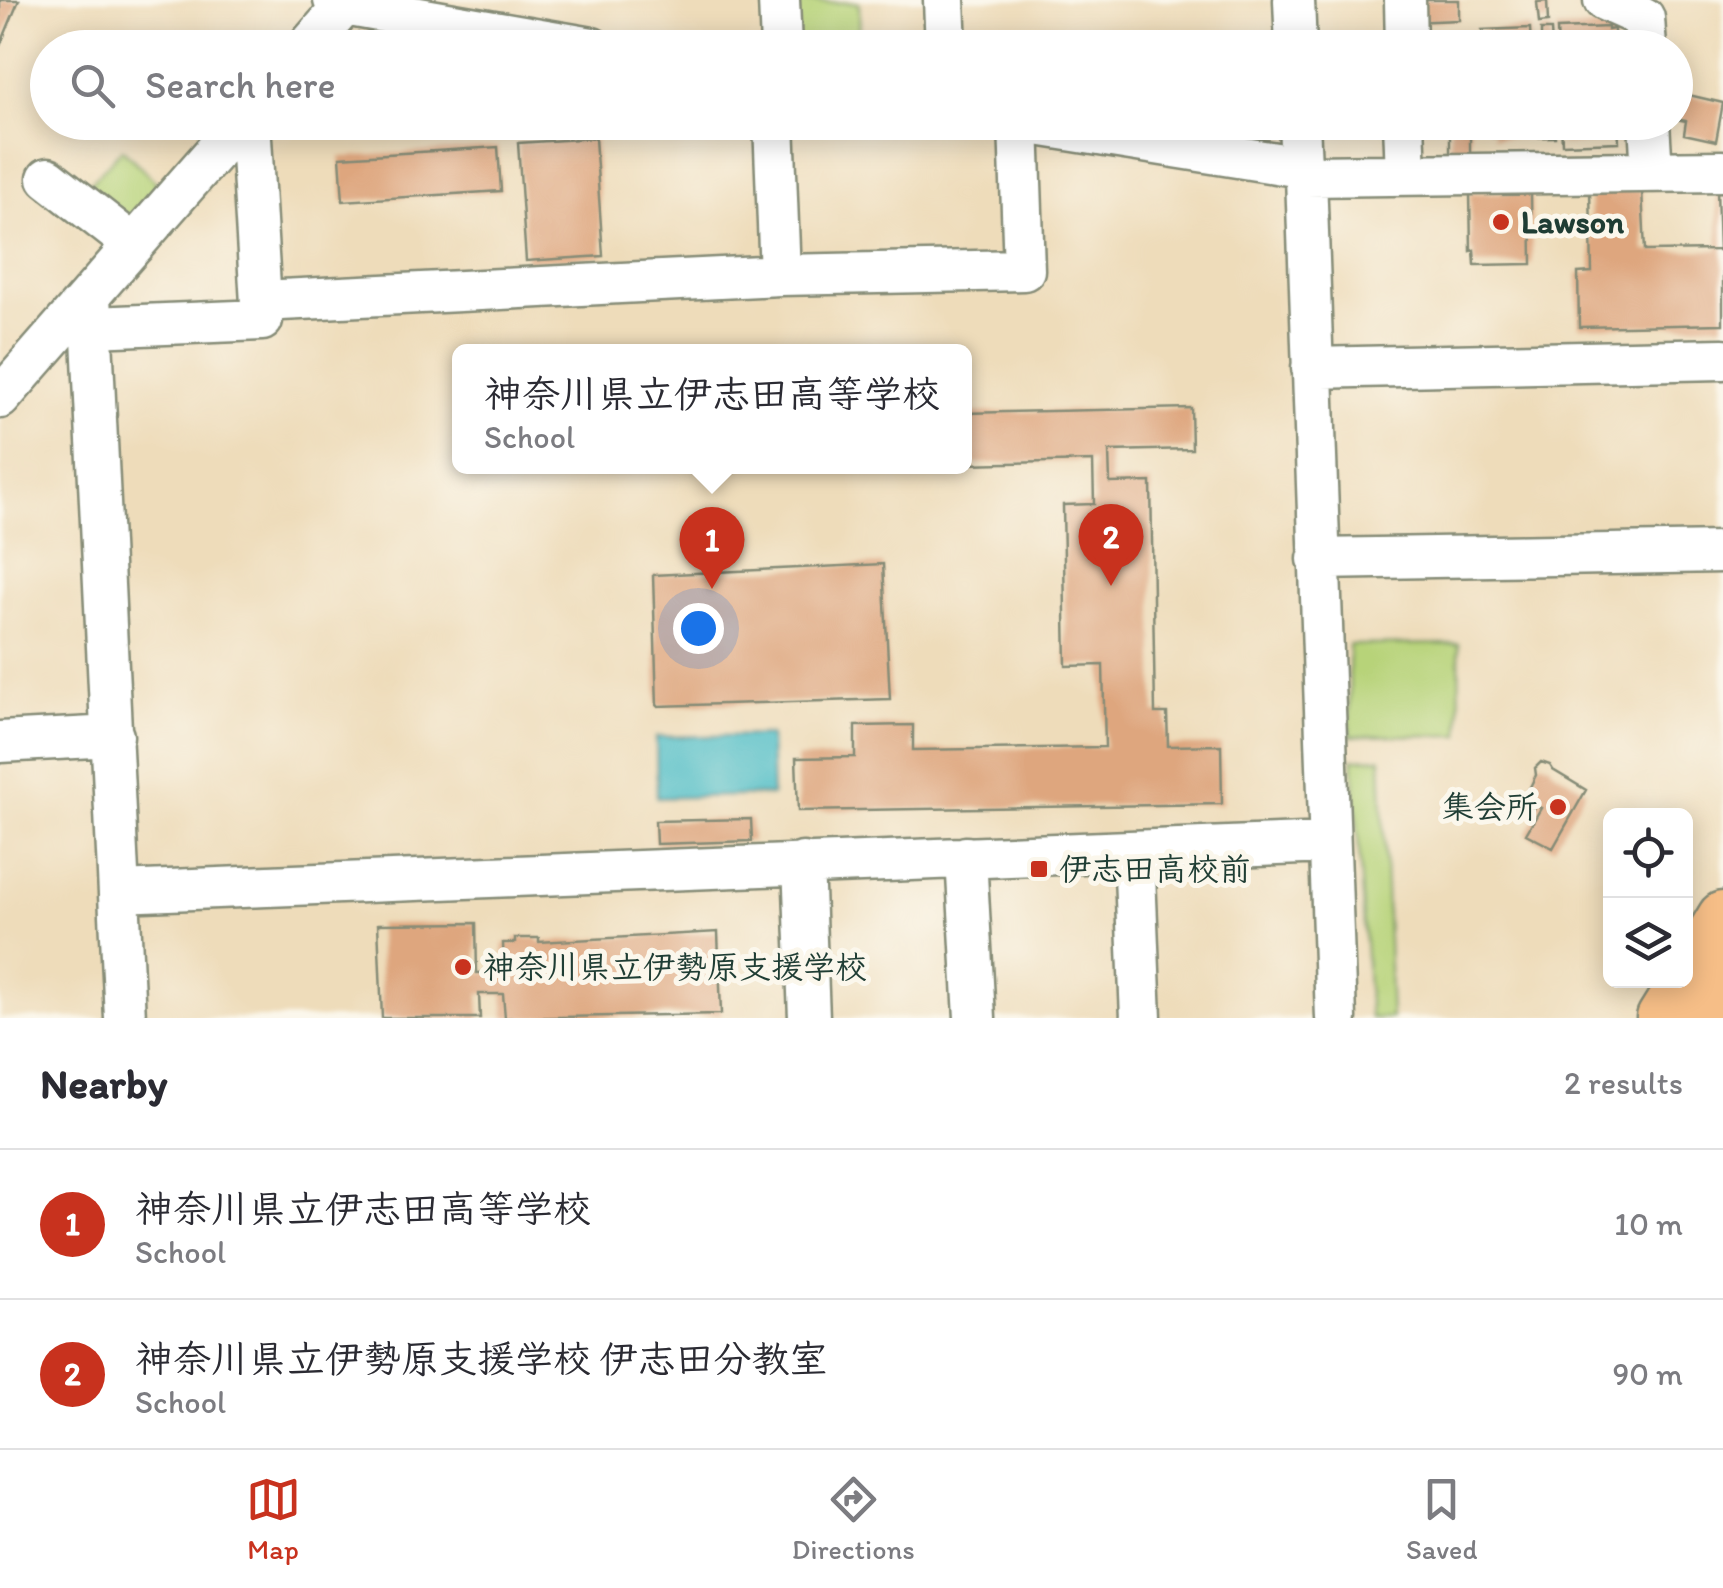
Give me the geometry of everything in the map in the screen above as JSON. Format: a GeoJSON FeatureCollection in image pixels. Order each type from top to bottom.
{"type":"FeatureCollection","features":[{"type":"Feature","properties":{"kind":"highway"},"geometry":{"type":"LineString","coordinates":[[1701,1018],[1723,982]]}},
{"type":"Feature","properties":{"kind":"main road"},"geometry":{"type":"LineString","coordinates":[[1693,967],[1723,917]]}},
{"type":"Feature","properties":{"kind":"main road"},"geometry":{"type":"LineString","coordinates":[[1662,1018],[1680,988]]}},
{"type":"Feature","properties":{"kind":"street"},"geometry":{"type":"LineString","coordinates":[[779,0],[781,30]]}},
{"type":"Feature","properties":{"kind":"street"},"geometry":{"type":"LineString","coordinates":[[944,0],[945,30]]}},
{"type":"Feature","properties":{"kind":"street"},"geometry":{"type":"LineString","coordinates":[[1294,0],[1295,30]]}},
{"type":"Feature","properties":{"kind":"street"},"geometry":{"type":"LineString","coordinates":[[1405,0],[1406,30]]}},
{"type":"Feature","properties":{"kind":"street"},"geometry":{"type":"LineString","coordinates":[[1604,0],[1644,18],[1645,30]]}},
{"type":"Feature","properties":{"kind":"street"},"geometry":{"type":"LineString","coordinates":[[321,30],[342,2],[494,30]]}},
{"type":"Feature","properties":{"kind":"street"},"geometry":{"type":"LineString","coordinates":[[0,398],[17,352],[91,312],[134,246],[225,140]]}},
{"type":"Feature","properties":{"kind":"street"},"geometry":{"type":"LineString","coordinates":[[91,312],[262,320],[251,140]]}},
{"type":"Feature","properties":{"kind":"street"},"geometry":{"type":"LineString","coordinates":[[775,140],[780,275]]}},
{"type":"Feature","properties":{"kind":"street"},"geometry":{"type":"LineString","coordinates":[[262,301],[780,275],[1024,270],[1020,140]]}},
{"type":"Feature","properties":{"kind":"street"},"geometry":{"type":"LineString","coordinates":[[1118,140],[1303,172],[1723,171]]}},
{"type":"Feature","properties":{"kind":"street"},"geometry":{"type":"LineString","coordinates":[[1300,140],[1336,1018]]}},
{"type":"Feature","properties":{"kind":"street"},"geometry":{"type":"LineString","coordinates":[[1405,140],[1406,174]]}},
{"type":"Feature","properties":{"kind":"street"},"geometry":{"type":"LineString","coordinates":[[1650,140],[1652,172]]}},
{"type":"Feature","properties":{"kind":"street"},"geometry":{"type":"LineString","coordinates":[[48,178],[134,246]]}},
{"type":"Feature","properties":{"kind":"street"},"geometry":{"type":"LineString","coordinates":[[91,312],[125,1018]]}},
{"type":"Feature","properties":{"kind":"street"},"geometry":{"type":"LineString","coordinates":[[1312,368],[1723,359]]}},
{"type":"Feature","properties":{"kind":"street"},"geometry":{"type":"LineString","coordinates":[[1318,559],[1723,552]]}},
{"type":"Feature","properties":{"kind":"street"},"geometry":{"type":"LineString","coordinates":[[0,742],[113,736]]}},
{"type":"Feature","properties":{"kind":"street"},"geometry":{"type":"LineString","coordinates":[[118,892],[1329,844]]}},
{"type":"Feature","properties":{"kind":"street"},"geometry":{"type":"LineString","coordinates":[[1134,852],[1140,1018]]}},
{"type":"Feature","properties":{"kind":"street"},"geometry":{"type":"LineString","coordinates":[[966,856],[974,1018]]}},
{"type":"Feature","properties":{"kind":"street"},"geometry":{"type":"LineString","coordinates":[[803,862],[809,1018]]}},
{"type":"Feature","properties":{"kind":"street"},"geometry":{"type":"LineString","coordinates":[[1313,1018],[1321,966],[1333,943]]}},
{"type":"Feature","properties":{"kind":"street"},"geometry":{"type":"LineString","coordinates":[[1333,943],[1349,966],[1359,1018]]}},
{"type":"Feature","properties":{"kind":"green space"},"geometry":{"type":"Polygon","coordinates":[[[787,1],[859,3],[860,30],[788,30],[787,1]]]}},
{"type":"Feature","properties":{"kind":"green space"},"geometry":{"type":"Polygon","coordinates":[[[122,149],[163,189],[128,226],[84,190],[122,149]]]}},
{"type":"Feature","properties":{"kind":"green space"},"geometry":{"type":"Polygon","coordinates":[[[1459,644],[1460,735],[1350,736],[1349,645],[1459,644]]]}},
{"type":"Feature","properties":{"kind":"green space"},"geometry":{"type":"Polygon","coordinates":[[[1381,758],[1391,1018],[1370,1018],[1353,759],[1381,758]]]}},
{"type":"Feature","properties":{"kind":"water"},"geometry":{"type":"Polygon","coordinates":[[[770,735],[772,795],[657,798],[656,737],[770,735]]]}},
{"type":"Feature","properties":{"kind":"building"},"geometry":{"type":"Polygon","coordinates":[[[0,0],[19,0],[0,46],[0,0]]]}},
{"type":"Feature","properties":{"kind":"building"},"geometry":{"type":"Polygon","coordinates":[[[1409,0],[1459,0],[1459,20],[1409,22],[1409,0]]]}},
{"type":"Feature","properties":{"kind":"building"},"geometry":{"type":"Polygon","coordinates":[[[1547,1],[1548,22],[1539,23],[1537,2],[1547,1]]]}},
{"type":"Feature","properties":{"kind":"building"},"geometry":{"type":"Polygon","coordinates":[[[1608,27],[1608,30],[1557,29],[1608,27]]]}},
{"type":"Feature","properties":{"kind":"building"},"geometry":{"type":"Polygon","coordinates":[[[1693,96],[1723,103],[1716,141],[1693,136],[1693,96]]]}},
{"type":"Feature","properties":{"kind":"building"},"geometry":{"type":"Polygon","coordinates":[[[595,140],[603,256],[526,261],[518,143],[595,140]]]}},
{"type":"Feature","properties":{"kind":"building"},"geometry":{"type":"Polygon","coordinates":[[[1450,140],[1470,140],[1470,158],[1450,158],[1450,140]]]}},
{"type":"Feature","properties":{"kind":"building"},"geometry":{"type":"Polygon","coordinates":[[[1562,140],[1619,140],[1619,142],[1562,144],[1562,140]]]}},
{"type":"Feature","properties":{"kind":"building"},"geometry":{"type":"Polygon","coordinates":[[[498,147],[501,191],[343,201],[340,157],[498,147]]]}},
{"type":"Feature","properties":{"kind":"building"},"geometry":{"type":"Polygon","coordinates":[[[1723,189],[1723,324],[1579,327],[1578,273],[1592,272],[1590,191],[1642,190],[1645,251],[1719,250],[1717,190],[1723,189]]]}},
{"type":"Feature","properties":{"kind":"building","name":"Lawson"},"geometry":{"type":"Polygon","coordinates":[[[1531,192],[1532,264],[1475,265],[1474,250],[1471,251],[1470,193],[1531,192]]]}},
{"type":"Feature","properties":{"kind":"building"},"geometry":{"type":"Polygon","coordinates":[[[1191,408],[1192,449],[1109,451],[1110,483],[1151,482],[1155,713],[1167,713],[1168,746],[1221,745],[1222,804],[798,811],[796,758],[855,757],[855,726],[913,725],[913,750],[1105,747],[1103,665],[1066,666],[1063,505],[1094,504],[1093,461],[972,464],[972,413],[1191,408]]]}},
{"type":"Feature","properties":{"kind":"building"},"geometry":{"type":"Polygon","coordinates":[[[883,564],[890,699],[657,706],[653,575],[883,564]]]}},
{"type":"Feature","properties":{"kind":"building","name":"集会所"},"geometry":{"type":"Polygon","coordinates":[[[1541,762],[1586,790],[1553,848],[1526,834],[1541,808],[1535,805],[1533,809],[1524,809],[1521,805],[1541,762]]]}},
{"type":"Feature","properties":{"kind":"building"},"geometry":{"type":"Polygon","coordinates":[[[751,819],[752,841],[656,844],[655,821],[751,819]]]}},
{"type":"Feature","properties":{"kind":"building"},"geometry":{"type":"Polygon","coordinates":[[[476,923],[477,973],[504,972],[503,943],[515,943],[515,938],[539,938],[539,942],[718,932],[721,1014],[505,1018],[503,994],[479,994],[480,1018],[382,1018],[378,924],[476,923]]]}},
{"type":"Feature","properties":{"kind":"place","name":"Lawson"},"geometry":{"type":"Point","coordinates":[1501,222]}},
{"type":"Feature","properties":{"kind":"place","name":"神奈川県立伊勢原支援学校 伊志田分教室"},"geometry":{"type":"Point","coordinates":[1111,586]}},
{"type":"Feature","properties":{"kind":"place","name":"神奈川県立伊志田高等学校"},"geometry":{"type":"Point","coordinates":[712,589]}},
{"type":"Feature","properties":{"kind":"place","name":"集会所"},"geometry":{"type":"Point","coordinates":[1558,807]}},
{"type":"Feature","properties":{"kind":"place","name":"伊志田高校前"},"geometry":{"type":"Point","coordinates":[1039,869]}},
{"type":"Feature","properties":{"kind":"place","name":"神奈川県立伊勢原支援学校"},"geometry":{"type":"Point","coordinates":[463,967]}}]}
